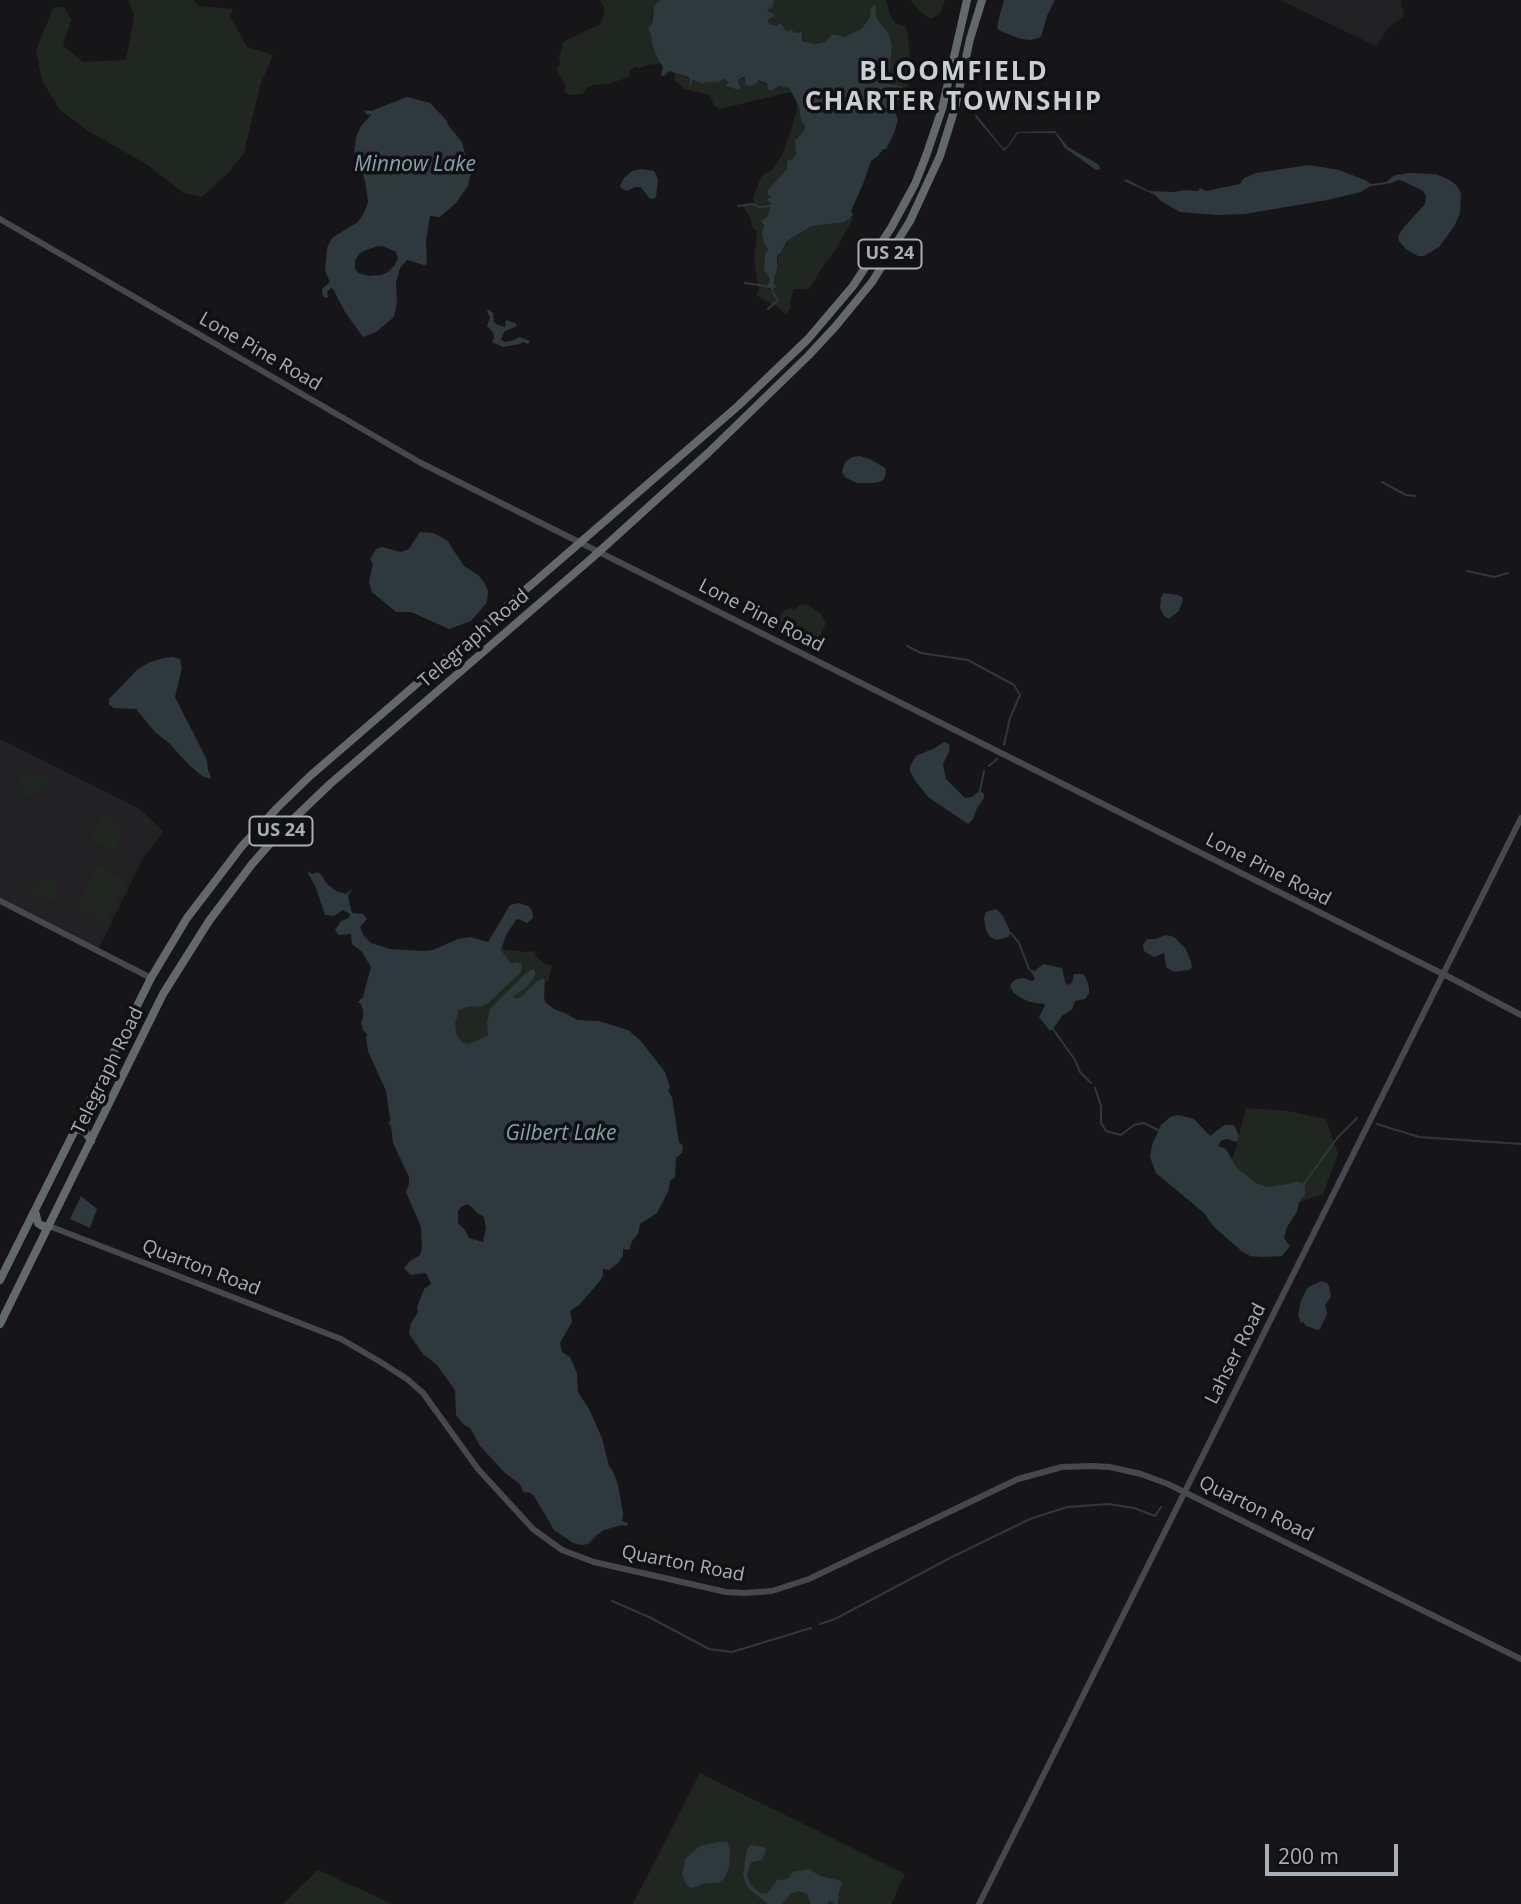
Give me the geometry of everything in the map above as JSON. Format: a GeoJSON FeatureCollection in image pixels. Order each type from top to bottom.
{"type":"FeatureCollection","features":[{"type":"Feature","properties":{"kind":"highway","name":"Telegraph Road"},"geometry":{"type":"LineString","coordinates":[[0,1324],[163,995],[197,938],[239,880],[283,829],[341,774],[478,656],[499,626],[581,543],[701,440],[794,353],[853,286],[881,245],[915,184],[942,109],[967,0]]}},
{"type":"Feature","properties":{"kind":"highway","name":"Telegraph Road"},"geometry":{"type":"LineString","coordinates":[[0,1280],[151,978],[180,929],[227,864],[278,807],[467,641],[499,626],[599,552],[793,371],[835,327],[872,282],[923,194],[943,146],[982,0]]}},
{"type":"Feature","properties":{"kind":"highway"},"geometry":{"type":"LineString","coordinates":[[701,440],[700,448],[708,453]]}},
{"type":"Feature","properties":{"kind":"highway"},"geometry":{"type":"LineString","coordinates":[[679,458],[688,461],[688,471]]}},
{"type":"Feature","properties":{"kind":"highway"},"geometry":{"type":"LineString","coordinates":[[467,641],[472,640],[477,644],[478,656]]}},
{"type":"Feature","properties":{"kind":"highway"},"geometry":{"type":"LineString","coordinates":[[332,757],[331,764],[341,774]]}},
{"type":"Feature","properties":{"kind":"highway"},"geometry":{"type":"LineString","coordinates":[[151,978],[162,981],[163,995]]}},
{"type":"Feature","properties":{"kind":"highway"},"geometry":{"type":"LineString","coordinates":[[91,1098],[95,1107],[105,1112]]}},
{"type":"Feature","properties":{"kind":"highway"},"geometry":{"type":"LineString","coordinates":[[76,1129],[85,1131],[91,1140]]}},
{"type":"Feature","properties":{"kind":"highway"},"geometry":{"type":"LineString","coordinates":[[35,1211],[38,1223],[49,1226]]}},
{"type":"Feature","properties":{"kind":"street","name":"Lone Pine Road"},"geometry":{"type":"LineString","coordinates":[[0,219],[380,440],[454,480],[1521,1015]]}},
{"type":"Feature","properties":{"kind":"street","name":"Lahser Road"},"geometry":{"type":"LineString","coordinates":[[979,1904],[1521,818]]}},
{"type":"Feature","properties":{"kind":"street"},"geometry":{"type":"LineString","coordinates":[[0,901],[151,978]]}},
{"type":"Feature","properties":{"kind":"street","name":"Quarton Road"},"geometry":{"type":"LineString","coordinates":[[49,1226],[361,1349],[407,1379],[423,1393],[478,1469],[512,1508],[540,1535],[572,1555],[621,1569],[726,1592],[772,1591],[809,1579],[1008,1482],[1037,1472],[1072,1466],[1110,1467],[1146,1475],[1185,1492],[1521,1659]]}},
{"type":"Feature","properties":{"kind":"shaded area"},"geometry":{"type":"Polygon","coordinates":[[[128,0],[194,0],[199,6],[233,9],[230,16],[247,47],[273,55],[260,85],[244,153],[229,172],[202,197],[184,193],[146,164],[88,131],[60,110],[42,80],[36,51],[53,8],[64,7],[71,20],[63,46],[83,62],[126,60],[134,15],[128,0]]]}},
{"type":"Feature","properties":{"kind":"shaded area"},"geometry":{"type":"Polygon","coordinates":[[[600,0],[661,0],[652,12],[651,37],[661,63],[639,68],[635,66],[626,78],[594,85],[582,94],[569,95],[564,91],[566,87],[556,68],[561,63],[559,58],[563,42],[600,24],[604,7],[600,0]]]}},
{"type":"Feature","properties":{"kind":"shaded area"},"geometry":{"type":"Polygon","coordinates":[[[774,0],[886,0],[893,20],[896,24],[905,26],[908,33],[910,59],[907,82],[911,92],[901,86],[889,84],[887,74],[890,69],[892,43],[875,11],[861,29],[850,35],[844,37],[834,34],[826,43],[808,44],[802,40],[803,34],[787,32],[781,24],[771,26],[767,22],[773,16],[767,10],[773,7],[774,0]]]}},
{"type":"Feature","properties":{"kind":"shaded area"},"geometry":{"type":"Polygon","coordinates":[[[910,0],[945,1],[940,14],[931,19],[910,0]]]}},
{"type":"Feature","properties":{"kind":"shaded area"},"geometry":{"type":"Polygon","coordinates":[[[1280,0],[1401,0],[1404,17],[1388,28],[1376,46],[1280,0]]]}},
{"type":"Feature","properties":{"kind":"shaded area"},"geometry":{"type":"Polygon","coordinates":[[[675,73],[690,79],[690,87],[693,80],[703,84],[725,79],[739,86],[738,81],[744,77],[746,85],[755,85],[759,80],[773,90],[783,86],[791,92],[720,109],[714,106],[710,95],[684,89],[674,80],[675,73]]]}},
{"type":"Feature","properties":{"kind":"shaded area"},"geometry":{"type":"Polygon","coordinates":[[[796,102],[805,126],[796,138],[795,158],[786,162],[787,169],[769,189],[771,206],[763,228],[764,244],[768,249],[764,269],[770,278],[766,286],[773,292],[773,286],[776,288],[774,280],[777,258],[787,241],[812,226],[844,222],[850,216],[853,219],[809,289],[794,289],[791,308],[786,314],[756,295],[759,291],[754,260],[757,232],[743,206],[752,205],[761,177],[772,170],[782,156],[797,110],[796,102]]]}},
{"type":"Feature","properties":{"kind":"shaded area"},"geometry":{"type":"Polygon","coordinates":[[[807,604],[821,614],[826,623],[819,638],[808,643],[778,630],[776,620],[785,610],[794,610],[807,604]]]}},
{"type":"Feature","properties":{"kind":"shaded area"},"geometry":{"type":"Polygon","coordinates":[[[0,739],[140,809],[164,832],[143,858],[98,950],[0,900],[0,739]]]}},
{"type":"Feature","properties":{"kind":"shaded area"},"geometry":{"type":"Polygon","coordinates":[[[35,772],[37,776],[43,773],[48,786],[43,787],[39,779],[43,790],[26,798],[18,779],[35,772]]]}},
{"type":"Feature","properties":{"kind":"shaded area"},"geometry":{"type":"Polygon","coordinates":[[[102,815],[116,822],[122,830],[114,850],[90,839],[102,815]]]}},
{"type":"Feature","properties":{"kind":"shaded area"},"geometry":{"type":"Polygon","coordinates":[[[97,865],[126,880],[104,921],[76,906],[97,865]]]}},
{"type":"Feature","properties":{"kind":"shaded area"},"geometry":{"type":"Polygon","coordinates":[[[50,879],[59,895],[55,899],[50,901],[24,890],[50,879]]]}},
{"type":"Feature","properties":{"kind":"shaded area"},"geometry":{"type":"Polygon","coordinates":[[[501,949],[534,951],[543,963],[552,966],[548,982],[545,981],[472,1063],[442,1022],[501,949]]]}},
{"type":"Feature","properties":{"kind":"shaded area"},"geometry":{"type":"Polygon","coordinates":[[[1246,1108],[1288,1111],[1326,1119],[1338,1154],[1323,1194],[1285,1207],[1225,1174],[1234,1155],[1246,1108]]]}},
{"type":"Feature","properties":{"kind":"shaded area"},"geometry":{"type":"Polygon","coordinates":[[[700,1773],[905,1874],[891,1904],[633,1904],[700,1773]]]}},
{"type":"Feature","properties":{"kind":"shaded area"},"geometry":{"type":"Polygon","coordinates":[[[318,1870],[392,1904],[283,1904],[318,1870]]]}},
{"type":"Feature","properties":{"kind":"water"},"geometry":{"type":"Polygon","coordinates":[[[661,0],[774,0],[773,7],[767,10],[774,16],[768,20],[769,24],[777,26],[780,23],[787,32],[802,32],[804,42],[815,44],[826,42],[834,34],[844,37],[861,29],[869,19],[874,5],[877,19],[889,34],[892,45],[890,69],[887,74],[889,84],[901,86],[912,94],[905,93],[898,100],[898,120],[894,133],[886,149],[871,161],[851,211],[853,215],[844,222],[812,226],[787,241],[777,255],[774,284],[777,287],[773,287],[773,293],[766,287],[770,279],[764,269],[768,249],[764,244],[764,225],[761,221],[767,217],[771,206],[767,200],[771,196],[768,195],[768,190],[787,169],[787,161],[792,160],[796,154],[795,140],[805,126],[801,121],[799,106],[789,88],[780,86],[771,91],[767,84],[759,80],[755,85],[748,86],[745,84],[745,77],[742,77],[738,81],[741,87],[739,90],[726,86],[728,82],[725,79],[703,84],[693,80],[689,89],[688,77],[669,71],[664,76],[661,75],[663,67],[656,55],[648,29],[652,24],[654,6],[661,0]]]}},
{"type":"Feature","properties":{"kind":"water"},"geometry":{"type":"Polygon","coordinates":[[[1004,0],[1055,0],[1041,37],[1021,39],[997,28],[1004,0]]]}},
{"type":"Feature","properties":{"kind":"water","name":"Minnow Lake"},"geometry":{"type":"Polygon","coordinates":[[[407,97],[430,103],[462,142],[473,173],[456,203],[440,217],[430,216],[426,241],[427,264],[407,260],[400,268],[396,283],[397,302],[394,317],[376,332],[363,337],[333,289],[327,292],[328,297],[325,298],[322,289],[330,282],[325,271],[327,248],[332,238],[358,222],[368,202],[365,181],[354,153],[361,126],[372,114],[367,115],[364,110],[371,111],[407,97]],[[378,246],[359,254],[355,261],[358,273],[368,276],[388,272],[398,258],[396,252],[378,246]]]}},
{"type":"Feature","properties":{"kind":"water"},"geometry":{"type":"Polygon","coordinates":[[[975,113],[1003,148],[1007,147],[1017,132],[1055,131],[1068,147],[1098,164],[1101,169],[1096,170],[1065,148],[1055,133],[1018,133],[1004,151],[976,118],[975,113]]]}},
{"type":"Feature","properties":{"kind":"water"},"geometry":{"type":"Polygon","coordinates":[[[1309,165],[1339,170],[1372,185],[1361,192],[1327,200],[1245,214],[1218,215],[1180,212],[1155,195],[1124,181],[1126,179],[1149,191],[1198,191],[1200,188],[1206,191],[1240,184],[1244,178],[1256,173],[1309,165]]]}},
{"type":"Feature","properties":{"kind":"water"},"geometry":{"type":"Polygon","coordinates":[[[632,171],[654,171],[658,179],[656,197],[653,199],[649,198],[641,187],[627,191],[620,186],[632,171]]]}},
{"type":"Feature","properties":{"kind":"water"},"geometry":{"type":"Polygon","coordinates":[[[1435,174],[1448,179],[1461,193],[1460,213],[1455,225],[1439,247],[1424,256],[1407,250],[1398,236],[1425,204],[1426,196],[1423,191],[1403,181],[1389,184],[1386,182],[1395,175],[1435,174]]]}},
{"type":"Feature","properties":{"kind":"water"},"geometry":{"type":"Polygon","coordinates":[[[488,309],[493,313],[494,322],[498,325],[505,327],[506,320],[517,326],[504,332],[501,340],[505,342],[520,337],[530,341],[528,344],[523,342],[503,347],[492,342],[493,332],[487,326],[490,317],[488,309]]]}},
{"type":"Feature","properties":{"kind":"water"},"geometry":{"type":"Polygon","coordinates":[[[859,456],[885,468],[884,479],[873,483],[857,483],[846,478],[842,472],[845,462],[859,456]]]}},
{"type":"Feature","properties":{"kind":"water"},"geometry":{"type":"Polygon","coordinates":[[[420,532],[433,533],[447,540],[464,566],[484,582],[488,591],[487,602],[471,621],[449,629],[411,612],[396,612],[372,592],[369,582],[373,564],[370,559],[376,549],[382,547],[401,552],[409,549],[420,532]]]}},
{"type":"Feature","properties":{"kind":"water"},"geometry":{"type":"Polygon","coordinates":[[[1164,593],[1178,595],[1183,600],[1179,611],[1169,619],[1160,608],[1164,593]]]}},
{"type":"Feature","properties":{"kind":"water"},"geometry":{"type":"Polygon","coordinates":[[[173,657],[180,659],[182,668],[175,697],[207,760],[210,779],[189,765],[136,709],[114,708],[109,705],[109,699],[137,670],[150,662],[173,657]]]}},
{"type":"Feature","properties":{"kind":"water"},"geometry":{"type":"Polygon","coordinates":[[[944,742],[949,744],[950,750],[943,764],[946,779],[965,798],[972,797],[980,790],[984,794],[968,824],[928,797],[910,771],[916,756],[944,742]]]}},
{"type":"Feature","properties":{"kind":"water","name":"Gilbert Lake"},"geometry":{"type":"Polygon","coordinates":[[[307,871],[312,874],[318,872],[336,891],[346,894],[352,889],[348,896],[352,913],[363,914],[367,919],[360,927],[364,936],[371,943],[390,949],[433,950],[470,937],[488,942],[510,905],[519,903],[528,906],[532,910],[533,918],[527,923],[516,920],[506,935],[501,950],[511,964],[522,964],[521,972],[488,1003],[459,1010],[455,1024],[460,1040],[469,1044],[488,1035],[490,1009],[533,969],[535,976],[514,998],[520,998],[543,978],[546,1003],[577,1020],[599,1021],[628,1030],[640,1040],[665,1072],[679,1142],[683,1146],[682,1153],[676,1158],[675,1177],[670,1181],[668,1192],[657,1213],[640,1224],[629,1250],[623,1249],[623,1256],[609,1270],[603,1269],[600,1281],[579,1305],[570,1311],[572,1322],[560,1343],[562,1352],[570,1357],[577,1373],[578,1392],[602,1438],[609,1466],[618,1485],[622,1521],[628,1523],[627,1526],[604,1530],[588,1544],[573,1543],[554,1530],[534,1496],[523,1492],[520,1484],[505,1473],[480,1446],[470,1428],[456,1415],[455,1390],[409,1334],[424,1289],[431,1284],[426,1273],[411,1275],[404,1268],[420,1255],[421,1227],[406,1192],[409,1177],[393,1143],[391,1126],[388,1123],[390,1118],[386,1091],[368,1051],[367,1034],[361,1023],[363,1011],[358,1002],[363,997],[371,967],[362,952],[352,944],[351,934],[339,935],[335,930],[350,914],[343,910],[334,916],[325,915],[307,871]],[[467,1204],[461,1207],[458,1211],[458,1223],[469,1238],[483,1242],[486,1228],[484,1217],[467,1204]]]}},
{"type":"Feature","properties":{"kind":"water"},"geometry":{"type":"Polygon","coordinates":[[[996,909],[1003,916],[1011,933],[1008,937],[997,940],[990,937],[984,918],[986,912],[996,909]]]}},
{"type":"Feature","properties":{"kind":"water"},"geometry":{"type":"Polygon","coordinates":[[[1166,935],[1174,937],[1186,949],[1192,967],[1189,970],[1174,972],[1166,967],[1164,953],[1154,957],[1144,951],[1143,945],[1147,939],[1166,935]]]}},
{"type":"Feature","properties":{"kind":"water"},"geometry":{"type":"Polygon","coordinates":[[[1043,964],[1062,968],[1066,985],[1072,983],[1074,974],[1083,974],[1089,987],[1085,999],[1075,1001],[1072,1009],[1062,1016],[1050,1031],[1039,1017],[1044,1004],[1021,998],[1010,987],[1017,979],[1033,981],[1035,978],[1029,969],[1035,971],[1043,964]]]}},
{"type":"Feature","properties":{"kind":"water"},"geometry":{"type":"Polygon","coordinates":[[[1178,1115],[1194,1119],[1210,1136],[1224,1125],[1234,1125],[1239,1136],[1237,1142],[1226,1139],[1218,1146],[1226,1149],[1236,1167],[1256,1183],[1267,1187],[1297,1181],[1305,1186],[1305,1194],[1284,1238],[1290,1246],[1282,1256],[1250,1256],[1243,1252],[1214,1227],[1204,1213],[1156,1173],[1150,1157],[1152,1145],[1161,1125],[1170,1117],[1178,1115]]]}},
{"type":"Feature","properties":{"kind":"water"},"geometry":{"type":"Polygon","coordinates":[[[81,1196],[97,1209],[90,1228],[70,1219],[81,1196]]]}},
{"type":"Feature","properties":{"kind":"water"},"geometry":{"type":"Polygon","coordinates":[[[1321,1281],[1329,1286],[1331,1297],[1325,1305],[1327,1314],[1318,1330],[1301,1323],[1298,1315],[1307,1288],[1321,1281]]]}},
{"type":"Feature","properties":{"kind":"water"},"geometry":{"type":"Polygon","coordinates":[[[727,1842],[730,1849],[729,1868],[724,1879],[718,1883],[705,1883],[693,1888],[687,1886],[682,1875],[685,1859],[700,1846],[727,1842]]]}},
{"type":"Feature","properties":{"kind":"water"},"geometry":{"type":"Polygon","coordinates":[[[751,1845],[764,1847],[766,1850],[762,1860],[751,1862],[747,1875],[750,1884],[760,1893],[767,1894],[777,1880],[788,1879],[793,1872],[809,1869],[820,1876],[841,1881],[838,1904],[830,1900],[827,1904],[811,1904],[807,1894],[799,1891],[790,1894],[782,1904],[768,1904],[748,1888],[745,1882],[743,1875],[747,1849],[751,1845]]]}},
{"type":"Feature","properties":{"kind":"waterway"},"geometry":{"type":"LineString","coordinates":[[1372,185],[1386,183]]}},
{"type":"Feature","properties":{"kind":"waterway"},"geometry":{"type":"LineString","coordinates":[[738,206],[771,206]]}},
{"type":"Feature","properties":{"kind":"waterway"},"geometry":{"type":"LineString","coordinates":[[745,283],[766,286]]}},
{"type":"Feature","properties":{"kind":"waterway"},"geometry":{"type":"LineString","coordinates":[[768,309],[778,300],[773,293]]}},
{"type":"Feature","properties":{"kind":"waterway"},"geometry":{"type":"LineString","coordinates":[[1382,482],[1406,495],[1415,496]]}},
{"type":"Feature","properties":{"kind":"waterway"},"geometry":{"type":"LineString","coordinates":[[1467,571],[1494,577],[1508,573]]}},
{"type":"Feature","properties":{"kind":"waterway"},"geometry":{"type":"LineString","coordinates":[[907,646],[921,653],[968,660],[1014,685],[1020,695],[1010,718],[1004,745]]}},
{"type":"Feature","properties":{"kind":"waterway"},"geometry":{"type":"LineString","coordinates":[[989,766],[997,759]]}},
{"type":"Feature","properties":{"kind":"waterway"},"geometry":{"type":"LineString","coordinates":[[980,790],[984,771]]}},
{"type":"Feature","properties":{"kind":"waterway"},"geometry":{"type":"LineString","coordinates":[[1011,933],[1019,943],[1029,969]]}},
{"type":"Feature","properties":{"kind":"waterway"},"geometry":{"type":"LineString","coordinates":[[1053,1029],[1075,1060],[1080,1072],[1091,1083]]}},
{"type":"Feature","properties":{"kind":"waterway"},"geometry":{"type":"LineString","coordinates":[[1095,1088],[1101,1106],[1101,1123],[1106,1131],[1121,1135],[1134,1125],[1144,1123],[1158,1130]]}},
{"type":"Feature","properties":{"kind":"waterway"},"geometry":{"type":"LineString","coordinates":[[1303,1185],[1338,1137],[1357,1118]]}},
{"type":"Feature","properties":{"kind":"waterway"},"geometry":{"type":"LineString","coordinates":[[1377,1124],[1419,1137],[1521,1144]]}},
{"type":"Feature","properties":{"kind":"waterway"},"geometry":{"type":"LineString","coordinates":[[820,1624],[835,1619],[1030,1519],[1067,1507],[1109,1504],[1134,1508],[1155,1516],[1161,1507]]}},
{"type":"Feature","properties":{"kind":"waterway"},"geometry":{"type":"LineString","coordinates":[[612,1601],[709,1649],[732,1652],[811,1628]]}},
{"type":"Feature","properties":{"kind":"district","name":"BLOOMFIELD CHARTER TOWNSHIP"},"geometry":{"type":"Point","coordinates":[954,88]}}]}
